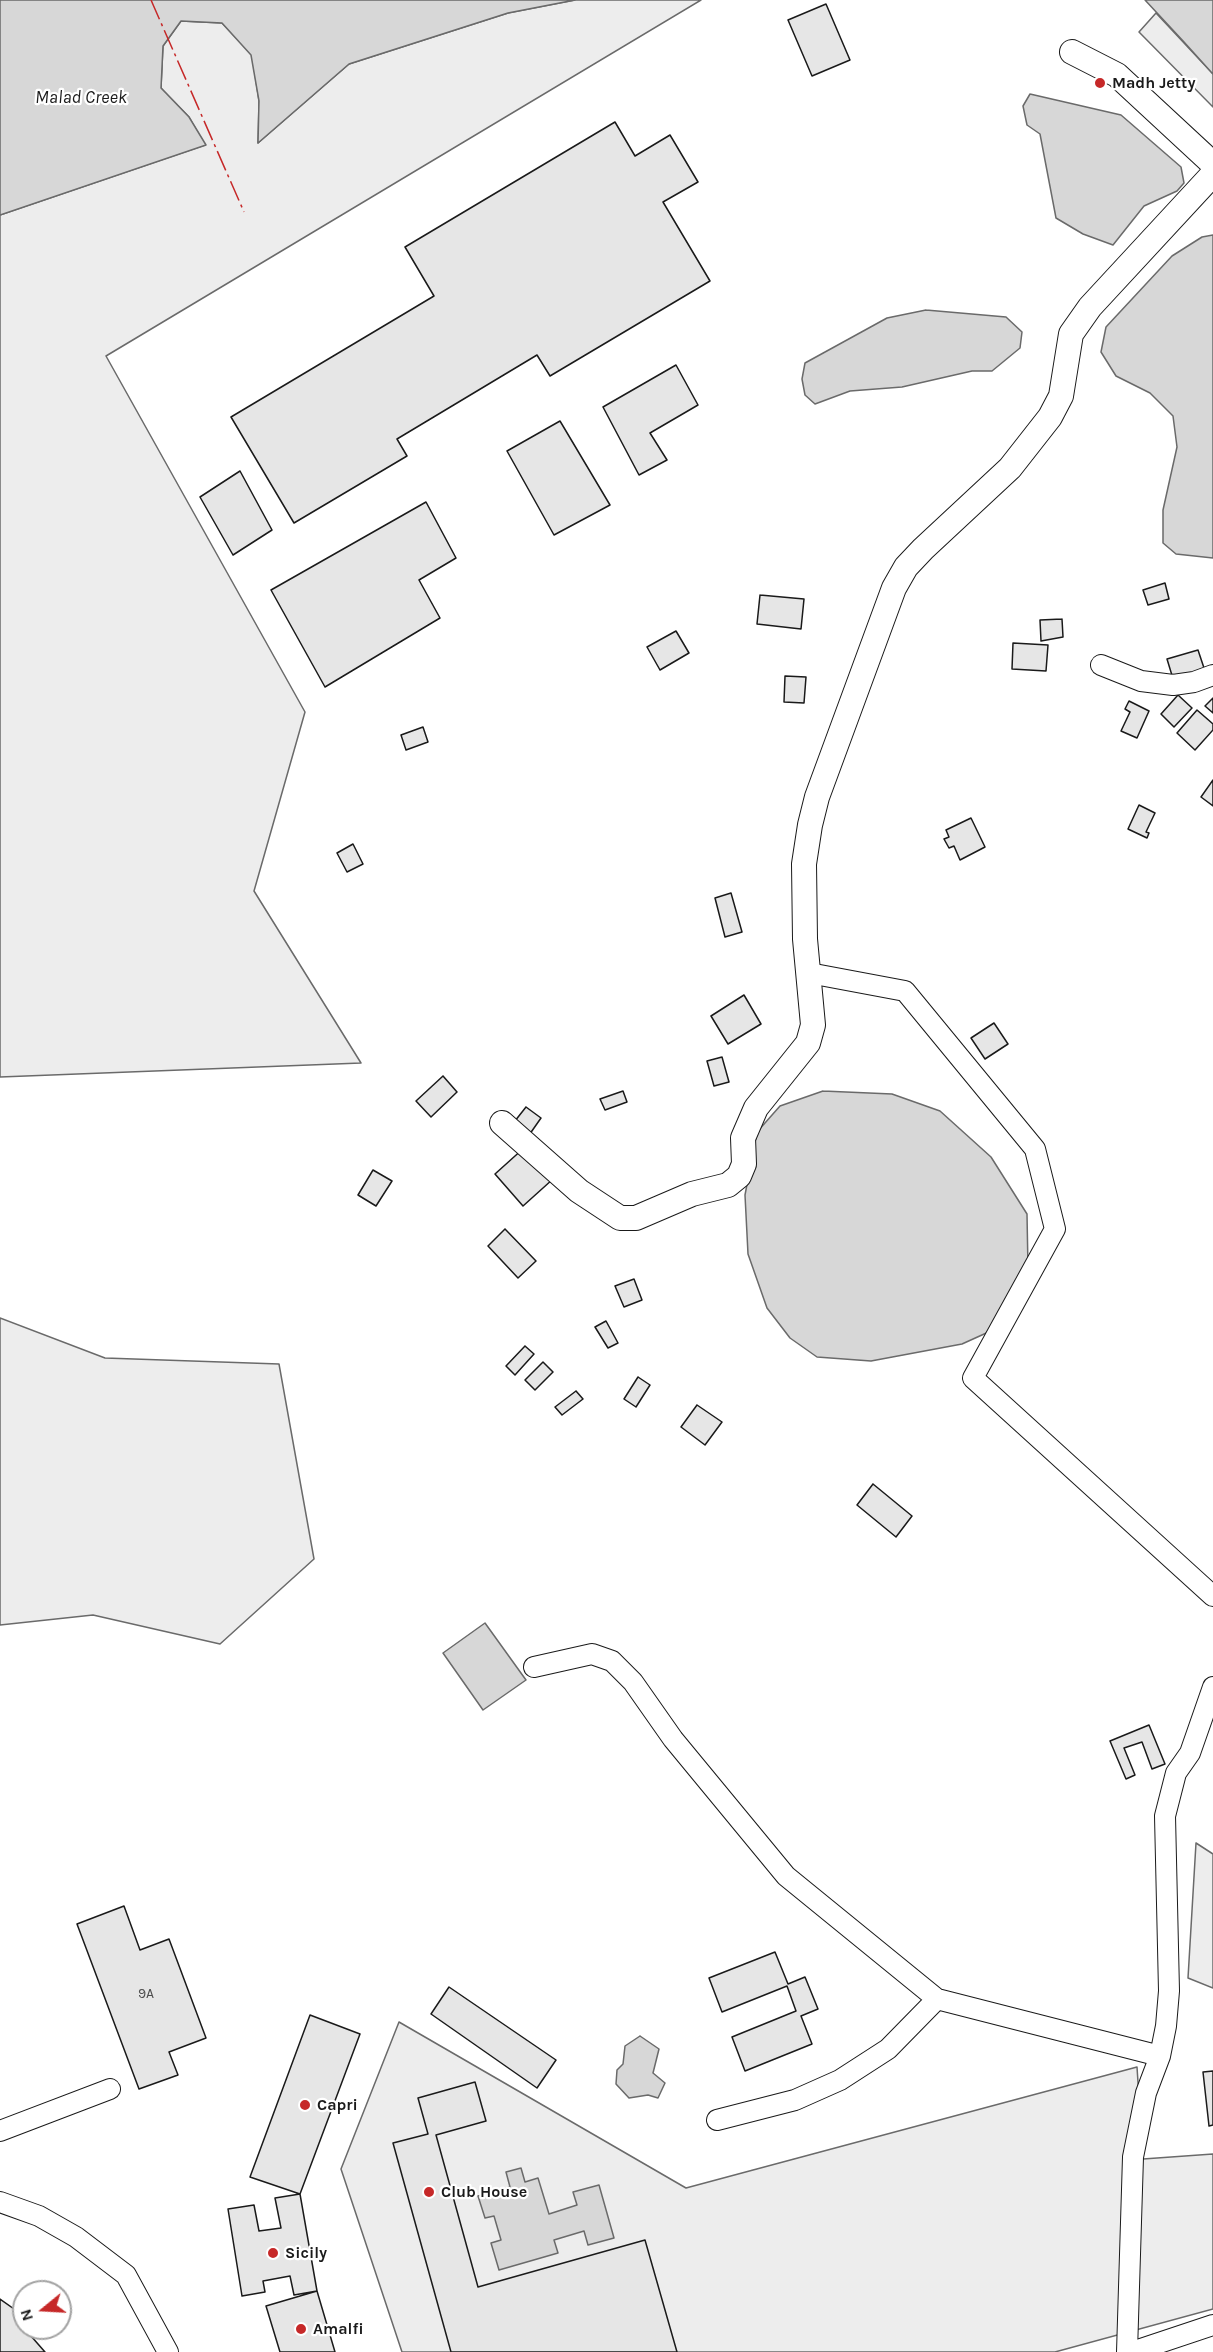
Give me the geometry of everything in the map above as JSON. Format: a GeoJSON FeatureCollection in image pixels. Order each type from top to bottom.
{"type":"FeatureCollection","features":[{"type":"Feature","properties":{"kind":"street"},"geometry":{"type":"LineString","coordinates":[[1072,52],[1117,75],[1213,164]]}},
{"type":"Feature","properties":{"kind":"street"},"geometry":{"type":"LineString","coordinates":[[502,1123],[579,1191],[620,1218],[636,1218],[692,1194],[728,1185],[739,1176],[744,1164],[743,1138],[756,1108],[808,1043],[813,1025],[805,939],[804,864],[810,825],[817,797],[894,588],[906,567],[922,549],[1010,468],[1050,417],[1061,396],[1071,334],[1090,306],[1213,174]]}},
{"type":"Feature","properties":{"kind":"street"},"geometry":{"type":"LineString","coordinates":[[1101,665],[1141,681],[1173,685],[1194,682],[1213,675]]}},
{"type":"Feature","properties":{"kind":"street"},"geometry":{"type":"LineString","coordinates":[[809,973],[905,991],[1035,1149],[1055,1229],[973,1378],[1213,1596]]}},
{"type":"Feature","properties":{"kind":"street"},"geometry":{"type":"LineString","coordinates":[[534,1666],[592,1654],[612,1661],[633,1682],[673,1739],[786,1876],[937,1999],[1160,2055]]}},
{"type":"Feature","properties":{"kind":"street"},"geometry":{"type":"LineString","coordinates":[[1127,2352],[1133,2157],[1146,2093],[1160,2055],[1166,2026],[1169,1991],[1165,1816],[1176,1773],[1190,1753],[1213,1687]]}},
{"type":"Feature","properties":{"kind":"street"},"geometry":{"type":"LineString","coordinates":[[717,2120],[795,2100],[840,2080],[888,2049],[937,1999]]}},
{"type":"Feature","properties":{"kind":"street"},"geometry":{"type":"LineString","coordinates":[[0,2131],[110,2089]]}},
{"type":"Feature","properties":{"kind":"street"},"geometry":{"type":"LineString","coordinates":[[0,2202],[39,2216],[76,2237],[126,2275],[168,2352]]}},
{"type":"Feature","properties":{"kind":"street"},"geometry":{"type":"LineString","coordinates":[[1132,2352],[1178,2339],[1213,2325]]}},
{"type":"Feature","properties":{"kind":"street"},"geometry":{"type":"LineString","coordinates":[[1178,2339],[1193,2352]]}},
{"type":"Feature","properties":{"kind":"shaded area"},"geometry":{"type":"Polygon","coordinates":[[[575,0],[701,0],[106,356],[305,712],[254,891],[361,1063],[0,1077],[0,215],[205,145],[189,117],[161,88],[163,46],[181,21],[222,23],[252,55],[259,101],[258,143],[349,64],[508,13],[575,0]]]}},
{"type":"Feature","properties":{"kind":"shaded area"},"geometry":{"type":"Polygon","coordinates":[[[1156,13],[1213,74],[1213,107],[1139,32],[1156,13]]]}},
{"type":"Feature","properties":{"kind":"shaded area"},"geometry":{"type":"Polygon","coordinates":[[[0,1318],[105,1358],[279,1364],[314,1559],[220,1644],[93,1615],[0,1625],[0,1318]]]}},
{"type":"Feature","properties":{"kind":"shaded area"},"geometry":{"type":"Polygon","coordinates":[[[1196,1843],[1213,1854],[1213,1988],[1188,1978],[1196,1843]]]}},
{"type":"Feature","properties":{"kind":"shaded area"},"geometry":{"type":"Polygon","coordinates":[[[399,2022],[686,2188],[1137,2067],[1143,2159],[1213,2154],[1213,2309],[1055,2352],[402,2352],[341,2169],[399,2022]]]}},
{"type":"Feature","properties":{"kind":"water","name":"Malad Creek"},"geometry":{"type":"Polygon","coordinates":[[[0,0],[575,0],[508,13],[349,64],[258,143],[259,101],[251,55],[222,23],[181,21],[163,46],[161,88],[189,117],[206,145],[0,215],[0,0]]]}},
{"type":"Feature","properties":{"kind":"water"},"geometry":{"type":"Polygon","coordinates":[[[1145,0],[1213,0],[1213,74],[1184,42],[1145,0]]]}},
{"type":"Feature","properties":{"kind":"water"},"geometry":{"type":"Polygon","coordinates":[[[1030,94],[1121,115],[1181,167],[1184,183],[1177,191],[1144,206],[1113,245],[1083,234],[1056,218],[1040,134],[1027,125],[1023,106],[1030,94]]]}},
{"type":"Feature","properties":{"kind":"water"},"geometry":{"type":"Polygon","coordinates":[[[1213,235],[1213,558],[1176,554],[1163,543],[1163,510],[1177,447],[1173,416],[1150,393],[1116,376],[1101,352],[1106,327],[1172,256],[1202,237],[1213,235]]]}},
{"type":"Feature","properties":{"kind":"water"},"geometry":{"type":"Polygon","coordinates":[[[926,310],[1006,317],[1022,332],[1020,348],[992,371],[972,371],[902,387],[850,391],[815,404],[805,395],[802,379],[805,363],[887,318],[926,310]]]}},
{"type":"Feature","properties":{"kind":"water"},"geometry":{"type":"Polygon","coordinates":[[[823,1091],[892,1094],[940,1111],[991,1157],[1027,1214],[1028,1269],[993,1330],[962,1344],[871,1361],[817,1357],[790,1338],[767,1308],[748,1254],[745,1195],[757,1132],[780,1106],[823,1091]]]}},
{"type":"Feature","properties":{"kind":"water"},"geometry":{"type":"Polygon","coordinates":[[[485,1623],[526,1680],[483,1710],[443,1653],[485,1623]]]}},
{"type":"Feature","properties":{"kind":"water"},"geometry":{"type":"Polygon","coordinates":[[[640,2036],[659,2049],[653,2073],[665,2083],[658,2098],[648,2095],[629,2098],[616,2084],[617,2070],[623,2064],[625,2046],[640,2036]]]}},
{"type":"Feature","properties":{"kind":"water"},"geometry":{"type":"Polygon","coordinates":[[[521,2168],[525,2182],[538,2178],[549,2214],[577,2205],[573,2192],[599,2185],[614,2238],[588,2245],[584,2231],[554,2240],[558,2253],[499,2270],[491,2243],[501,2240],[494,2216],[485,2218],[478,2196],[510,2187],[506,2172],[521,2168]]]}},
{"type":"Feature","properties":{"kind":"building"},"geometry":{"type":"Polygon","coordinates":[[[826,4],[850,60],[812,76],[788,20],[826,4]]]}},
{"type":"Feature","properties":{"kind":"building"},"geometry":{"type":"Polygon","coordinates":[[[615,122],[635,156],[670,135],[698,182],[663,202],[710,281],[550,376],[537,355],[397,439],[407,456],[294,523],[231,417],[434,296],[405,247],[615,122]]]}},
{"type":"Feature","properties":{"kind":"building"},"geometry":{"type":"Polygon","coordinates":[[[676,365],[698,405],[650,433],[667,460],[639,475],[603,407],[676,365]]]}},
{"type":"Feature","properties":{"kind":"building"},"geometry":{"type":"Polygon","coordinates":[[[560,421],[610,505],[554,535],[507,451],[560,421]]]}},
{"type":"Feature","properties":{"kind":"building"},"geometry":{"type":"Polygon","coordinates":[[[240,471],[272,530],[233,555],[200,497],[240,471]]]}},
{"type":"Feature","properties":{"kind":"building"},"geometry":{"type":"Polygon","coordinates":[[[426,502],[456,558],[419,580],[440,618],[325,687],[271,590],[426,502]]]}},
{"type":"Feature","properties":{"kind":"building"},"geometry":{"type":"Polygon","coordinates":[[[1165,583],[1169,599],[1148,605],[1143,590],[1165,583]]]}},
{"type":"Feature","properties":{"kind":"building"},"geometry":{"type":"Polygon","coordinates":[[[760,595],[804,599],[801,629],[757,624],[760,595]]]}},
{"type":"Feature","properties":{"kind":"building"},"geometry":{"type":"Polygon","coordinates":[[[1062,619],[1063,637],[1041,641],[1040,620],[1062,619]]]}},
{"type":"Feature","properties":{"kind":"building"},"geometry":{"type":"Polygon","coordinates":[[[676,631],[689,653],[660,670],[647,647],[676,631]]]}},
{"type":"Feature","properties":{"kind":"building"},"geometry":{"type":"Polygon","coordinates":[[[1013,643],[1048,645],[1046,671],[1012,669],[1013,643]]]}},
{"type":"Feature","properties":{"kind":"building"},"geometry":{"type":"Polygon","coordinates":[[[1198,650],[1205,671],[1174,682],[1167,659],[1198,650]]]}},
{"type":"Feature","properties":{"kind":"building"},"geometry":{"type":"Polygon","coordinates":[[[785,676],[806,677],[804,703],[784,702],[785,676]]]}},
{"type":"Feature","properties":{"kind":"building"},"geometry":{"type":"Polygon","coordinates":[[[1178,695],[1192,708],[1174,727],[1161,714],[1178,695]]]}},
{"type":"Feature","properties":{"kind":"building"},"geometry":{"type":"Polygon","coordinates":[[[1213,698],[1213,713],[1205,706],[1213,698]]]}},
{"type":"Feature","properties":{"kind":"building"},"geometry":{"type":"Polygon","coordinates":[[[1129,701],[1149,711],[1137,738],[1121,731],[1130,712],[1125,709],[1129,701]]]}},
{"type":"Feature","properties":{"kind":"building"},"geometry":{"type":"Polygon","coordinates":[[[1197,710],[1213,724],[1213,730],[1195,750],[1177,733],[1197,710]]]}},
{"type":"Feature","properties":{"kind":"building"},"geometry":{"type":"Polygon","coordinates":[[[423,727],[428,742],[406,750],[401,735],[423,727]]]}},
{"type":"Feature","properties":{"kind":"building"},"geometry":{"type":"Polygon","coordinates":[[[1213,780],[1213,806],[1201,797],[1213,780]]]}},
{"type":"Feature","properties":{"kind":"building"},"geometry":{"type":"Polygon","coordinates":[[[1139,805],[1155,813],[1146,832],[1149,833],[1147,838],[1128,829],[1139,805]]]}},
{"type":"Feature","properties":{"kind":"building"},"geometry":{"type":"Polygon","coordinates":[[[971,818],[985,847],[960,860],[954,846],[949,848],[944,839],[949,837],[946,830],[971,818]]]}},
{"type":"Feature","properties":{"kind":"building"},"geometry":{"type":"Polygon","coordinates":[[[353,844],[363,864],[347,872],[337,853],[353,844]]]}},
{"type":"Feature","properties":{"kind":"building"},"geometry":{"type":"Polygon","coordinates":[[[731,893],[742,932],[725,937],[715,898],[731,893]]]}},
{"type":"Feature","properties":{"kind":"building"},"geometry":{"type":"Polygon","coordinates":[[[744,995],[761,1024],[728,1044],[711,1016],[744,995]]]}},
{"type":"Feature","properties":{"kind":"building"},"geometry":{"type":"Polygon","coordinates":[[[994,1023],[1008,1044],[985,1059],[971,1038],[994,1023]]]}},
{"type":"Feature","properties":{"kind":"building"},"geometry":{"type":"Polygon","coordinates":[[[722,1057],[729,1082],[714,1086],[707,1061],[722,1057]]]}},
{"type":"Feature","properties":{"kind":"building"},"geometry":{"type":"Polygon","coordinates":[[[443,1076],[457,1092],[431,1117],[416,1101],[443,1076]]]}},
{"type":"Feature","properties":{"kind":"building"},"geometry":{"type":"Polygon","coordinates":[[[623,1091],[627,1102],[605,1110],[600,1099],[623,1091]]]}},
{"type":"Feature","properties":{"kind":"building"},"geometry":{"type":"Polygon","coordinates":[[[526,1107],[541,1118],[527,1138],[511,1126],[526,1107]]]}},
{"type":"Feature","properties":{"kind":"building"},"geometry":{"type":"Polygon","coordinates":[[[525,1147],[553,1179],[523,1206],[495,1174],[525,1147]]]}},
{"type":"Feature","properties":{"kind":"building"},"geometry":{"type":"Polygon","coordinates":[[[373,1170],[392,1181],[376,1206],[358,1195],[373,1170]]]}},
{"type":"Feature","properties":{"kind":"building"},"geometry":{"type":"Polygon","coordinates":[[[505,1229],[536,1261],[518,1278],[488,1246],[505,1229]]]}},
{"type":"Feature","properties":{"kind":"building"},"geometry":{"type":"Polygon","coordinates":[[[634,1279],[642,1300],[624,1307],[615,1286],[634,1279]]]}},
{"type":"Feature","properties":{"kind":"building"},"geometry":{"type":"Polygon","coordinates":[[[606,1321],[618,1343],[608,1348],[595,1327],[606,1321]]]}},
{"type":"Feature","properties":{"kind":"building"},"geometry":{"type":"Polygon","coordinates":[[[525,1346],[534,1354],[515,1375],[506,1366],[525,1346]]]}},
{"type":"Feature","properties":{"kind":"building"},"geometry":{"type":"Polygon","coordinates":[[[543,1362],[553,1372],[535,1390],[525,1380],[543,1362]]]}},
{"type":"Feature","properties":{"kind":"building"},"geometry":{"type":"Polygon","coordinates":[[[638,1377],[650,1385],[636,1407],[624,1399],[638,1377]]]}},
{"type":"Feature","properties":{"kind":"building"},"geometry":{"type":"Polygon","coordinates":[[[576,1391],[583,1399],[562,1415],[555,1407],[576,1391]]]}},
{"type":"Feature","properties":{"kind":"building"},"geometry":{"type":"Polygon","coordinates":[[[697,1405],[722,1422],[705,1445],[681,1427],[697,1405]]]}},
{"type":"Feature","properties":{"kind":"building"},"geometry":{"type":"Polygon","coordinates":[[[873,1484],[912,1516],[896,1537],[857,1505],[873,1484]]]}},
{"type":"Feature","properties":{"kind":"building"},"geometry":{"type":"Polygon","coordinates":[[[1149,1725],[1165,1764],[1152,1769],[1142,1742],[1124,1748],[1135,1775],[1126,1779],[1110,1741],[1149,1725]]]}},
{"type":"Feature","properties":{"kind":"building"},"geometry":{"type":"Polygon","coordinates":[[[124,1906],[140,1950],[169,1939],[206,2038],[169,2052],[178,2075],[139,2089],[77,1924],[124,1906]]]}},
{"type":"Feature","properties":{"kind":"building"},"geometry":{"type":"Polygon","coordinates":[[[775,1952],[788,1984],[805,1977],[818,2009],[801,2016],[812,2044],[745,2071],[732,2037],[796,2011],[787,1986],[722,2012],[709,1978],[775,1952]]]}},
{"type":"Feature","properties":{"kind":"building"},"geometry":{"type":"Polygon","coordinates":[[[449,1987],[556,2060],[537,2088],[431,2014],[449,1987]]]}},
{"type":"Feature","properties":{"kind":"building","name":"Capri"},"geometry":{"type":"Polygon","coordinates":[[[310,2015],[360,2034],[300,2194],[250,2177],[310,2015]]]}},
{"type":"Feature","properties":{"kind":"building"},"geometry":{"type":"Polygon","coordinates":[[[1213,2071],[1213,2125],[1209,2126],[1203,2072],[1213,2071]]]}},
{"type":"Feature","properties":{"kind":"building","name":"Club House"},"geometry":{"type":"Polygon","coordinates":[[[475,2082],[486,2121],[436,2135],[478,2287],[645,2240],[677,2352],[451,2352],[393,2143],[428,2134],[418,2098],[475,2082]]]}},
{"type":"Feature","properties":{"kind":"building","name":"Sicily"},"geometry":{"type":"Polygon","coordinates":[[[300,2194],[317,2291],[294,2295],[290,2276],[263,2281],[265,2292],[242,2296],[228,2209],[254,2205],[259,2231],[281,2228],[275,2198],[300,2194]]]}},
{"type":"Feature","properties":{"kind":"building","name":"Amalfi"},"geometry":{"type":"Polygon","coordinates":[[[317,2291],[335,2352],[280,2352],[266,2306],[317,2291]]]}},
{"type":"Feature","properties":{"kind":"building"},"geometry":{"type":"Polygon","coordinates":[[[0,2299],[12,2308],[12,2340],[34,2340],[45,2352],[0,2352],[0,2299]]]}},
{"type":"Feature","properties":{"kind":"power"},"geometry":{"type":"LineString","coordinates":[[151,0],[244,212]]}},
{"type":"Feature","properties":{"kind":"place","name":"Madh Jetty"},"geometry":{"type":"Point","coordinates":[1100,83]}},
{"type":"Feature","properties":{"kind":"place","name":"Capri"},"geometry":{"type":"Point","coordinates":[305,2105]}},
{"type":"Feature","properties":{"kind":"place","name":"Club House"},"geometry":{"type":"Point","coordinates":[429,2192]}},
{"type":"Feature","properties":{"kind":"place","name":"Sicily"},"geometry":{"type":"Point","coordinates":[273,2253]}},
{"type":"Feature","properties":{"kind":"place","name":"Amalfi"},"geometry":{"type":"Point","coordinates":[301,2329]}}]}
